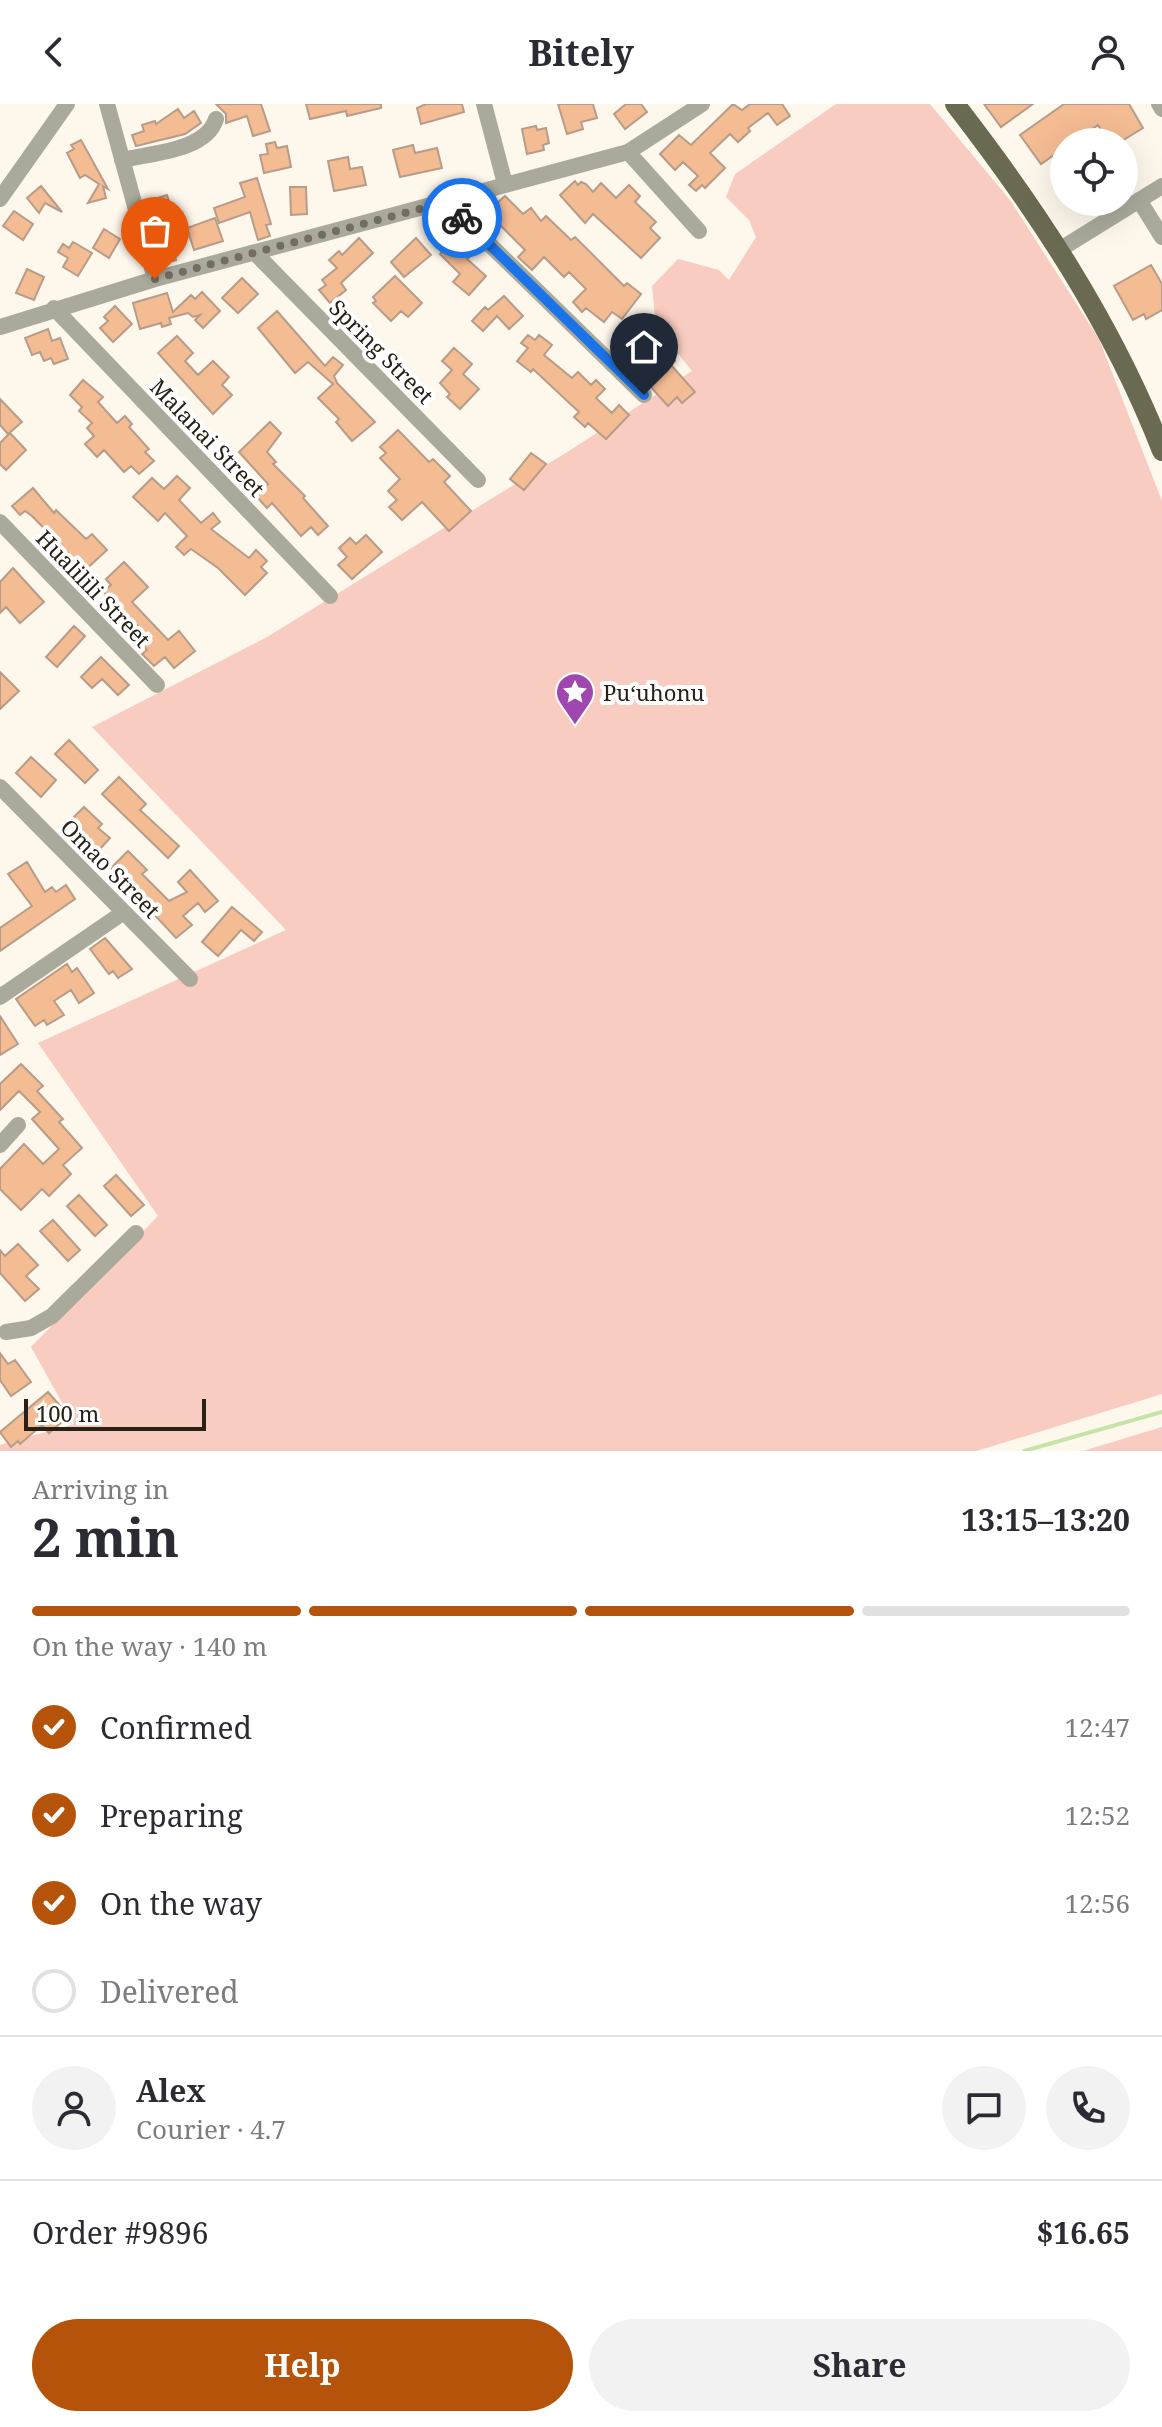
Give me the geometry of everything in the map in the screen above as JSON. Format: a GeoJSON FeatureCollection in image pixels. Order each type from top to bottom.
{"type":"FeatureCollection","features":[{"type":"Feature","properties":{"kind":"main road"},"geometry":{"type":"LineString","coordinates":[[955,104],[1019,189],[1059,250],[1118,352],[1162,451]]}},
{"type":"Feature","properties":{"kind":"street"},"geometry":{"type":"LineString","coordinates":[[0,199],[67,104]]}},
{"type":"Feature","properties":{"kind":"street"},"geometry":{"type":"LineString","coordinates":[[107,104],[155,279]]}},
{"type":"Feature","properties":{"kind":"street"},"geometry":{"type":"LineString","coordinates":[[484,104],[505,184]]}},
{"type":"Feature","properties":{"kind":"street"},"geometry":{"type":"LineString","coordinates":[[0,327],[155,279],[628,152],[702,104]]}},
{"type":"Feature","properties":{"kind":"street"},"geometry":{"type":"LineString","coordinates":[[1159,104],[1162,109]]}},
{"type":"Feature","properties":{"kind":"street"},"geometry":{"type":"LineString","coordinates":[[122,160],[201,140],[213,130],[216,119]]}},
{"type":"Feature","properties":{"kind":"street"},"geometry":{"type":"LineString","coordinates":[[628,152],[699,231]]}},
{"type":"Feature","properties":{"kind":"street"},"geometry":{"type":"LineString","coordinates":[[1059,250],[1162,186]]}},
{"type":"Feature","properties":{"kind":"street"},"geometry":{"type":"LineString","coordinates":[[1139,200],[1161,231]]}},
{"type":"Feature","properties":{"kind":"street"},"geometry":{"type":"LineString","coordinates":[[446,202],[644,395]]}},
{"type":"Feature","properties":{"kind":"street","name":"Spring Street"},"geometry":{"type":"LineString","coordinates":[[255,253],[478,480]]}},
{"type":"Feature","properties":{"kind":"street","name":"Malanai Street"},"geometry":{"type":"LineString","coordinates":[[54,308],[330,596]]}},
{"type":"Feature","properties":{"kind":"street","name":"Hualilili Street"},"geometry":{"type":"LineString","coordinates":[[0,522],[157,685]]}},
{"type":"Feature","properties":{"kind":"street","name":"Omao Street"},"geometry":{"type":"LineString","coordinates":[[0,787],[190,979]]}},
{"type":"Feature","properties":{"kind":"street"},"geometry":{"type":"LineString","coordinates":[[0,997],[124,912]]}},
{"type":"Feature","properties":{"kind":"street"},"geometry":{"type":"LineString","coordinates":[[0,1145],[18,1125]]}},
{"type":"Feature","properties":{"kind":"street"},"geometry":{"type":"LineString","coordinates":[[2,1334],[31,1328],[52,1316],[136,1233]]}},
{"type":"Feature","properties":{"kind":"shaded area"},"geometry":{"type":"Polygon","coordinates":[[[836,104],[930,104],[1010,200],[1099,339],[1162,501],[1162,1394],[977,1451],[0,1451],[0,1445],[74,1424],[31,1347],[158,1216],[38,1043],[286,930],[92,727],[267,637],[572,449],[692,371],[656,326],[652,286],[678,259],[719,270],[729,280],[756,237],[749,220],[726,197],[735,174],[836,104]]]}},
{"type":"Feature","properties":{"kind":"shaded area"},"geometry":{"type":"Polygon","coordinates":[[[1162,1427],[1162,1451],[1083,1451],[1162,1427]]]}},
{"type":"Feature","properties":{"kind":"building"},"geometry":{"type":"Polygon","coordinates":[[[216,104],[261,104],[270,131],[253,136],[247,116],[226,123],[226,114],[216,104]]]}},
{"type":"Feature","properties":{"kind":"building"},"geometry":{"type":"Polygon","coordinates":[[[306,104],[381,104],[381,108],[347,116],[346,111],[310,119],[306,104]]]}},
{"type":"Feature","properties":{"kind":"building"},"geometry":{"type":"Polygon","coordinates":[[[426,104],[462,104],[464,112],[421,124],[417,108],[426,104]]]}},
{"type":"Feature","properties":{"kind":"building"},"geometry":{"type":"Polygon","coordinates":[[[558,104],[593,104],[597,118],[581,122],[583,129],[567,134],[558,104]]]}},
{"type":"Feature","properties":{"kind":"building"},"geometry":{"type":"Polygon","coordinates":[[[626,104],[641,104],[647,112],[625,129],[614,114],[626,104]]]}},
{"type":"Feature","properties":{"kind":"building"},"geometry":{"type":"Polygon","coordinates":[[[733,104],[742,110],[750,104],[782,104],[790,116],[777,125],[768,113],[748,128],[750,131],[738,142],[730,134],[710,153],[725,168],[705,188],[702,185],[696,191],[689,185],[698,176],[683,162],[675,170],[660,154],[679,135],[691,145],[733,104]]]}},
{"type":"Feature","properties":{"kind":"building"},"geometry":{"type":"Polygon","coordinates":[[[984,104],[1033,104],[1001,127],[984,104]]]}},
{"type":"Feature","properties":{"kind":"building"},"geometry":{"type":"Polygon","coordinates":[[[1064,104],[1129,104],[1143,128],[1138,131],[1138,128],[1100,128],[1098,125],[1094,128],[1050,128],[1050,158],[1041,164],[1020,135],[1064,104]]]}},
{"type":"Feature","properties":{"kind":"building"},"geometry":{"type":"Polygon","coordinates":[[[178,109],[184,118],[194,111],[201,123],[185,134],[136,146],[132,135],[144,131],[142,125],[155,121],[156,124],[178,109]]]}},
{"type":"Feature","properties":{"kind":"building"},"geometry":{"type":"Polygon","coordinates":[[[536,126],[537,130],[546,128],[549,143],[543,145],[544,150],[527,154],[522,129],[536,126]]]}},
{"type":"Feature","properties":{"kind":"building"},"geometry":{"type":"Polygon","coordinates":[[[81,140],[108,189],[103,186],[106,198],[88,203],[99,184],[85,175],[80,178],[67,153],[74,149],[71,145],[81,140]]]}},
{"type":"Feature","properties":{"kind":"building"},"geometry":{"type":"Polygon","coordinates":[[[275,142],[277,148],[287,146],[291,167],[264,173],[260,155],[268,154],[266,144],[275,142]]]}},
{"type":"Feature","properties":{"kind":"building"},"geometry":{"type":"Polygon","coordinates":[[[413,145],[415,153],[437,148],[442,168],[400,177],[393,150],[413,145]]]}},
{"type":"Feature","properties":{"kind":"building"},"geometry":{"type":"Polygon","coordinates":[[[348,157],[350,169],[362,167],[366,185],[334,191],[328,161],[348,157]]]}},
{"type":"Feature","properties":{"kind":"building"},"geometry":{"type":"Polygon","coordinates":[[[257,178],[271,224],[266,225],[270,236],[258,240],[250,212],[219,223],[214,208],[245,197],[240,183],[257,178]]]}},
{"type":"Feature","properties":{"kind":"building"},"geometry":{"type":"Polygon","coordinates":[[[575,181],[578,185],[581,182],[586,184],[593,192],[601,183],[616,198],[629,185],[640,196],[635,202],[656,222],[650,228],[660,238],[641,258],[593,214],[585,223],[560,195],[575,181]]]}},
{"type":"Feature","properties":{"kind":"building"},"geometry":{"type":"Polygon","coordinates":[[[41,186],[62,212],[45,203],[39,213],[27,198],[41,186]]]}},
{"type":"Feature","properties":{"kind":"building"},"geometry":{"type":"Polygon","coordinates":[[[290,187],[306,187],[307,214],[291,215],[290,187]]]}},
{"type":"Feature","properties":{"kind":"building"},"geometry":{"type":"Polygon","coordinates":[[[167,195],[174,217],[165,220],[176,260],[162,264],[145,202],[167,195]]]}},
{"type":"Feature","properties":{"kind":"building"},"geometry":{"type":"Polygon","coordinates":[[[505,196],[523,214],[531,208],[541,221],[546,216],[571,240],[575,237],[624,286],[627,283],[641,294],[622,319],[612,312],[604,322],[586,308],[582,312],[573,302],[586,289],[569,272],[564,277],[544,257],[532,270],[518,257],[525,250],[500,225],[491,230],[482,222],[486,218],[483,216],[505,196]]]}},
{"type":"Feature","properties":{"kind":"building"},"geometry":{"type":"Polygon","coordinates":[[[14,211],[33,224],[23,240],[3,226],[14,211]]]}},
{"type":"Feature","properties":{"kind":"building"},"geometry":{"type":"Polygon","coordinates":[[[215,218],[223,241],[194,250],[187,228],[215,218]]]}},
{"type":"Feature","properties":{"kind":"building"},"geometry":{"type":"Polygon","coordinates":[[[454,226],[466,237],[462,241],[471,256],[467,259],[486,276],[469,295],[453,282],[460,274],[440,254],[450,244],[443,237],[454,226]]]}},
{"type":"Feature","properties":{"kind":"building"},"geometry":{"type":"Polygon","coordinates":[[[104,229],[120,239],[109,258],[93,248],[104,229]]]}},
{"type":"Feature","properties":{"kind":"building"},"geometry":{"type":"Polygon","coordinates":[[[359,238],[373,253],[341,283],[346,290],[330,303],[319,290],[326,285],[322,280],[337,268],[329,260],[339,251],[342,255],[359,238]]]}},
{"type":"Feature","properties":{"kind":"building"},"geometry":{"type":"Polygon","coordinates":[[[416,238],[431,255],[404,277],[391,262],[416,238]]]}},
{"type":"Feature","properties":{"kind":"building"},"geometry":{"type":"Polygon","coordinates":[[[73,242],[92,253],[78,276],[63,267],[68,258],[58,252],[63,244],[69,248],[73,242]]]}},
{"type":"Feature","properties":{"kind":"building"},"geometry":{"type":"Polygon","coordinates":[[[1151,265],[1162,284],[1162,310],[1146,319],[1144,314],[1133,320],[1114,286],[1151,265]]]}},
{"type":"Feature","properties":{"kind":"building"},"geometry":{"type":"Polygon","coordinates":[[[27,269],[44,277],[34,300],[16,293],[27,269]]]}},
{"type":"Feature","properties":{"kind":"building"},"geometry":{"type":"Polygon","coordinates":[[[395,276],[422,303],[408,317],[401,311],[391,321],[373,303],[376,301],[373,297],[395,276]]]}},
{"type":"Feature","properties":{"kind":"building"},"geometry":{"type":"Polygon","coordinates":[[[242,278],[258,294],[238,313],[222,298],[242,278]]]}},
{"type":"Feature","properties":{"kind":"building"},"geometry":{"type":"Polygon","coordinates":[[[202,292],[220,311],[203,328],[195,320],[200,315],[193,317],[188,313],[169,318],[171,324],[162,327],[161,323],[140,329],[133,303],[167,293],[173,312],[191,295],[195,299],[202,292]]]}},
{"type":"Feature","properties":{"kind":"building"},"geometry":{"type":"Polygon","coordinates":[[[504,296],[523,316],[509,329],[497,316],[483,331],[472,321],[485,307],[488,310],[504,296]]]}},
{"type":"Feature","properties":{"kind":"building"},"geometry":{"type":"Polygon","coordinates":[[[115,306],[132,324],[113,342],[100,328],[108,321],[104,317],[115,306]]]}},
{"type":"Feature","properties":{"kind":"building"},"geometry":{"type":"Polygon","coordinates":[[[277,311],[325,366],[333,357],[343,365],[334,376],[337,383],[375,422],[352,441],[336,422],[339,419],[318,398],[333,384],[308,362],[295,373],[258,328],[277,311]]]}},
{"type":"Feature","properties":{"kind":"building"},"geometry":{"type":"Polygon","coordinates":[[[629,322],[675,361],[671,365],[695,392],[682,403],[677,397],[668,406],[640,375],[649,366],[636,353],[629,360],[619,350],[626,343],[617,334],[629,322]]]}},
{"type":"Feature","properties":{"kind":"building"},"geometry":{"type":"Polygon","coordinates":[[[48,329],[52,341],[60,338],[68,359],[54,364],[51,358],[44,361],[40,352],[32,355],[25,338],[48,329]]]}},
{"type":"Feature","properties":{"kind":"building"},"geometry":{"type":"Polygon","coordinates":[[[528,335],[535,340],[539,335],[552,345],[544,355],[572,378],[578,372],[591,385],[596,380],[605,389],[596,398],[612,413],[619,405],[629,415],[606,439],[588,423],[585,427],[574,417],[579,412],[533,369],[531,372],[517,361],[528,348],[521,343],[528,335]]]}},
{"type":"Feature","properties":{"kind":"building"},"geometry":{"type":"Polygon","coordinates":[[[177,336],[193,353],[185,361],[198,375],[213,361],[229,377],[222,385],[232,395],[213,414],[158,353],[177,336]]]}},
{"type":"Feature","properties":{"kind":"building"},"geometry":{"type":"Polygon","coordinates":[[[454,348],[472,364],[463,374],[479,389],[460,409],[447,397],[450,394],[440,383],[452,370],[442,361],[454,348]]]}},
{"type":"Feature","properties":{"kind":"building"},"geometry":{"type":"Polygon","coordinates":[[[83,380],[103,397],[98,402],[117,423],[125,416],[132,424],[129,427],[149,449],[145,452],[154,461],[139,474],[131,466],[124,472],[104,450],[97,457],[85,444],[94,436],[87,428],[92,423],[79,411],[82,407],[70,395],[83,380]]]}},
{"type":"Feature","properties":{"kind":"building"},"geometry":{"type":"Polygon","coordinates":[[[0,399],[22,422],[8,434],[0,425],[0,399]]]}},
{"type":"Feature","properties":{"kind":"building"},"geometry":{"type":"Polygon","coordinates":[[[270,422],[281,433],[267,452],[276,462],[273,464],[305,496],[303,498],[328,526],[318,535],[311,527],[301,536],[272,503],[267,508],[256,496],[268,484],[239,452],[270,422]]]}},
{"type":"Feature","properties":{"kind":"building"},"geometry":{"type":"Polygon","coordinates":[[[398,430],[429,462],[433,459],[450,476],[444,482],[471,511],[449,531],[422,502],[402,520],[389,507],[397,500],[388,491],[400,479],[380,458],[386,453],[380,447],[398,430]]]}},
{"type":"Feature","properties":{"kind":"building"},"geometry":{"type":"Polygon","coordinates":[[[10,433],[26,450],[6,470],[0,464],[0,443],[10,433]]]}},
{"type":"Feature","properties":{"kind":"building"},"geometry":{"type":"Polygon","coordinates":[[[531,453],[546,464],[524,490],[510,479],[531,453]]]}},
{"type":"Feature","properties":{"kind":"building"},"geometry":{"type":"Polygon","coordinates":[[[177,476],[190,488],[179,500],[201,523],[213,513],[220,522],[211,529],[249,558],[256,550],[267,561],[261,567],[267,573],[245,595],[218,568],[191,549],[184,555],[176,547],[187,536],[165,513],[158,521],[133,497],[152,478],[164,489],[177,476]]]}},
{"type":"Feature","properties":{"kind":"building"},"geometry":{"type":"Polygon","coordinates":[[[33,488],[54,513],[56,510],[86,539],[92,534],[107,550],[82,573],[67,557],[69,554],[32,516],[25,511],[20,515],[12,506],[33,488]]]}},
{"type":"Feature","properties":{"kind":"building"},"geometry":{"type":"Polygon","coordinates":[[[366,535],[382,552],[352,579],[338,565],[347,557],[339,548],[350,538],[356,544],[366,535]]]}},
{"type":"Feature","properties":{"kind":"building"},"geometry":{"type":"Polygon","coordinates":[[[124,562],[148,587],[132,602],[168,640],[179,631],[195,651],[174,668],[165,657],[154,666],[142,654],[147,650],[130,632],[138,626],[103,592],[111,585],[106,579],[124,562]]]}},
{"type":"Feature","properties":{"kind":"building"},"geometry":{"type":"Polygon","coordinates":[[[13,568],[44,602],[20,623],[6,607],[0,613],[0,582],[13,568]]]}},
{"type":"Feature","properties":{"kind":"building"},"geometry":{"type":"Polygon","coordinates":[[[74,626],[85,636],[57,667],[46,657],[74,626]]]}},
{"type":"Feature","properties":{"kind":"building"},"geometry":{"type":"Polygon","coordinates":[[[101,657],[129,685],[118,695],[102,679],[92,688],[81,677],[101,657]]]}},
{"type":"Feature","properties":{"kind":"building"},"geometry":{"type":"Polygon","coordinates":[[[0,672],[19,691],[0,709],[0,672]]]}},
{"type":"Feature","properties":{"kind":"building"},"geometry":{"type":"Polygon","coordinates":[[[69,740],[98,770],[85,783],[55,754],[69,740]]]}},
{"type":"Feature","properties":{"kind":"building"},"geometry":{"type":"Polygon","coordinates":[[[31,757],[56,780],[41,797],[16,773],[31,757]]]}},
{"type":"Feature","properties":{"kind":"building"},"geometry":{"type":"Polygon","coordinates":[[[119,777],[146,804],[140,810],[179,846],[168,858],[102,794],[119,777]]]}},
{"type":"Feature","properties":{"kind":"building"},"geometry":{"type":"Polygon","coordinates":[[[84,807],[102,824],[98,828],[110,838],[99,850],[68,823],[84,807]]]}},
{"type":"Feature","properties":{"kind":"building"},"geometry":{"type":"Polygon","coordinates":[[[128,851],[147,870],[142,874],[169,901],[187,892],[178,882],[190,870],[218,901],[205,912],[198,903],[183,916],[192,925],[176,938],[111,868],[128,851]]]}},
{"type":"Feature","properties":{"kind":"building"},"geometry":{"type":"Polygon","coordinates":[[[27,862],[45,892],[52,887],[56,892],[66,885],[75,899],[0,951],[0,928],[32,906],[8,874],[27,862]]]}},
{"type":"Feature","properties":{"kind":"building"},"geometry":{"type":"Polygon","coordinates":[[[232,907],[262,932],[254,941],[241,930],[218,956],[202,942],[232,907]]]}},
{"type":"Feature","properties":{"kind":"building"},"geometry":{"type":"Polygon","coordinates":[[[105,938],[132,969],[118,978],[113,971],[109,974],[90,949],[105,938]]]}},
{"type":"Feature","properties":{"kind":"building"},"geometry":{"type":"Polygon","coordinates":[[[67,964],[72,972],[77,968],[94,993],[79,1003],[71,990],[54,1001],[64,1015],[47,1025],[44,1020],[35,1026],[16,999],[67,964]]]}},
{"type":"Feature","properties":{"kind":"building"},"geometry":{"type":"Polygon","coordinates":[[[0,1016],[18,1044],[0,1055],[0,1016]]]}},
{"type":"Feature","properties":{"kind":"building"},"geometry":{"type":"Polygon","coordinates":[[[21,1064],[43,1086],[37,1091],[63,1119],[59,1122],[82,1148],[63,1165],[71,1174],[49,1196],[42,1189],[21,1210],[0,1189],[0,1169],[24,1144],[43,1164],[59,1149],[32,1119],[40,1112],[19,1091],[0,1110],[0,1084],[21,1064]]]}},
{"type":"Feature","properties":{"kind":"building"},"geometry":{"type":"Polygon","coordinates":[[[116,1175],[144,1205],[131,1216],[104,1186],[116,1175]]]}},
{"type":"Feature","properties":{"kind":"building"},"geometry":{"type":"Polygon","coordinates":[[[79,1195],[107,1225],[95,1236],[67,1206],[79,1195]]]}},
{"type":"Feature","properties":{"kind":"building"},"geometry":{"type":"Polygon","coordinates":[[[53,1220],[80,1250],[68,1261],[40,1231],[53,1220]]]}},
{"type":"Feature","properties":{"kind":"building"},"geometry":{"type":"Polygon","coordinates":[[[18,1244],[38,1265],[26,1276],[39,1289],[25,1301],[0,1273],[0,1250],[5,1256],[18,1244]]]}},
{"type":"Feature","properties":{"kind":"building"},"geometry":{"type":"Polygon","coordinates":[[[0,1353],[8,1364],[15,1360],[31,1382],[11,1396],[0,1380],[0,1353]]]}},
{"type":"Feature","properties":{"kind":"building"},"geometry":{"type":"Polygon","coordinates":[[[48,1392],[69,1416],[49,1433],[42,1425],[20,1444],[18,1441],[11,1447],[0,1432],[48,1392]]]}},
{"type":"Feature","properties":{"kind":"waterway"},"geometry":{"type":"LineString","coordinates":[[1024,1451],[1162,1412]]}},
{"type":"Feature","properties":{"kind":"way so far"},"geometry":{"type":"LineString","coordinates":[[155,279],[446,202],[462,218]]}},
{"type":"Feature","properties":{"kind":"place","name":"Puʻuhonu"},"geometry":{"type":"Point","coordinates":[575,726]}},
{"type":"Feature","properties":{"kind":"route"},"geometry":{"type":"LineString","coordinates":[[462,218],[644,395]]}}]}
